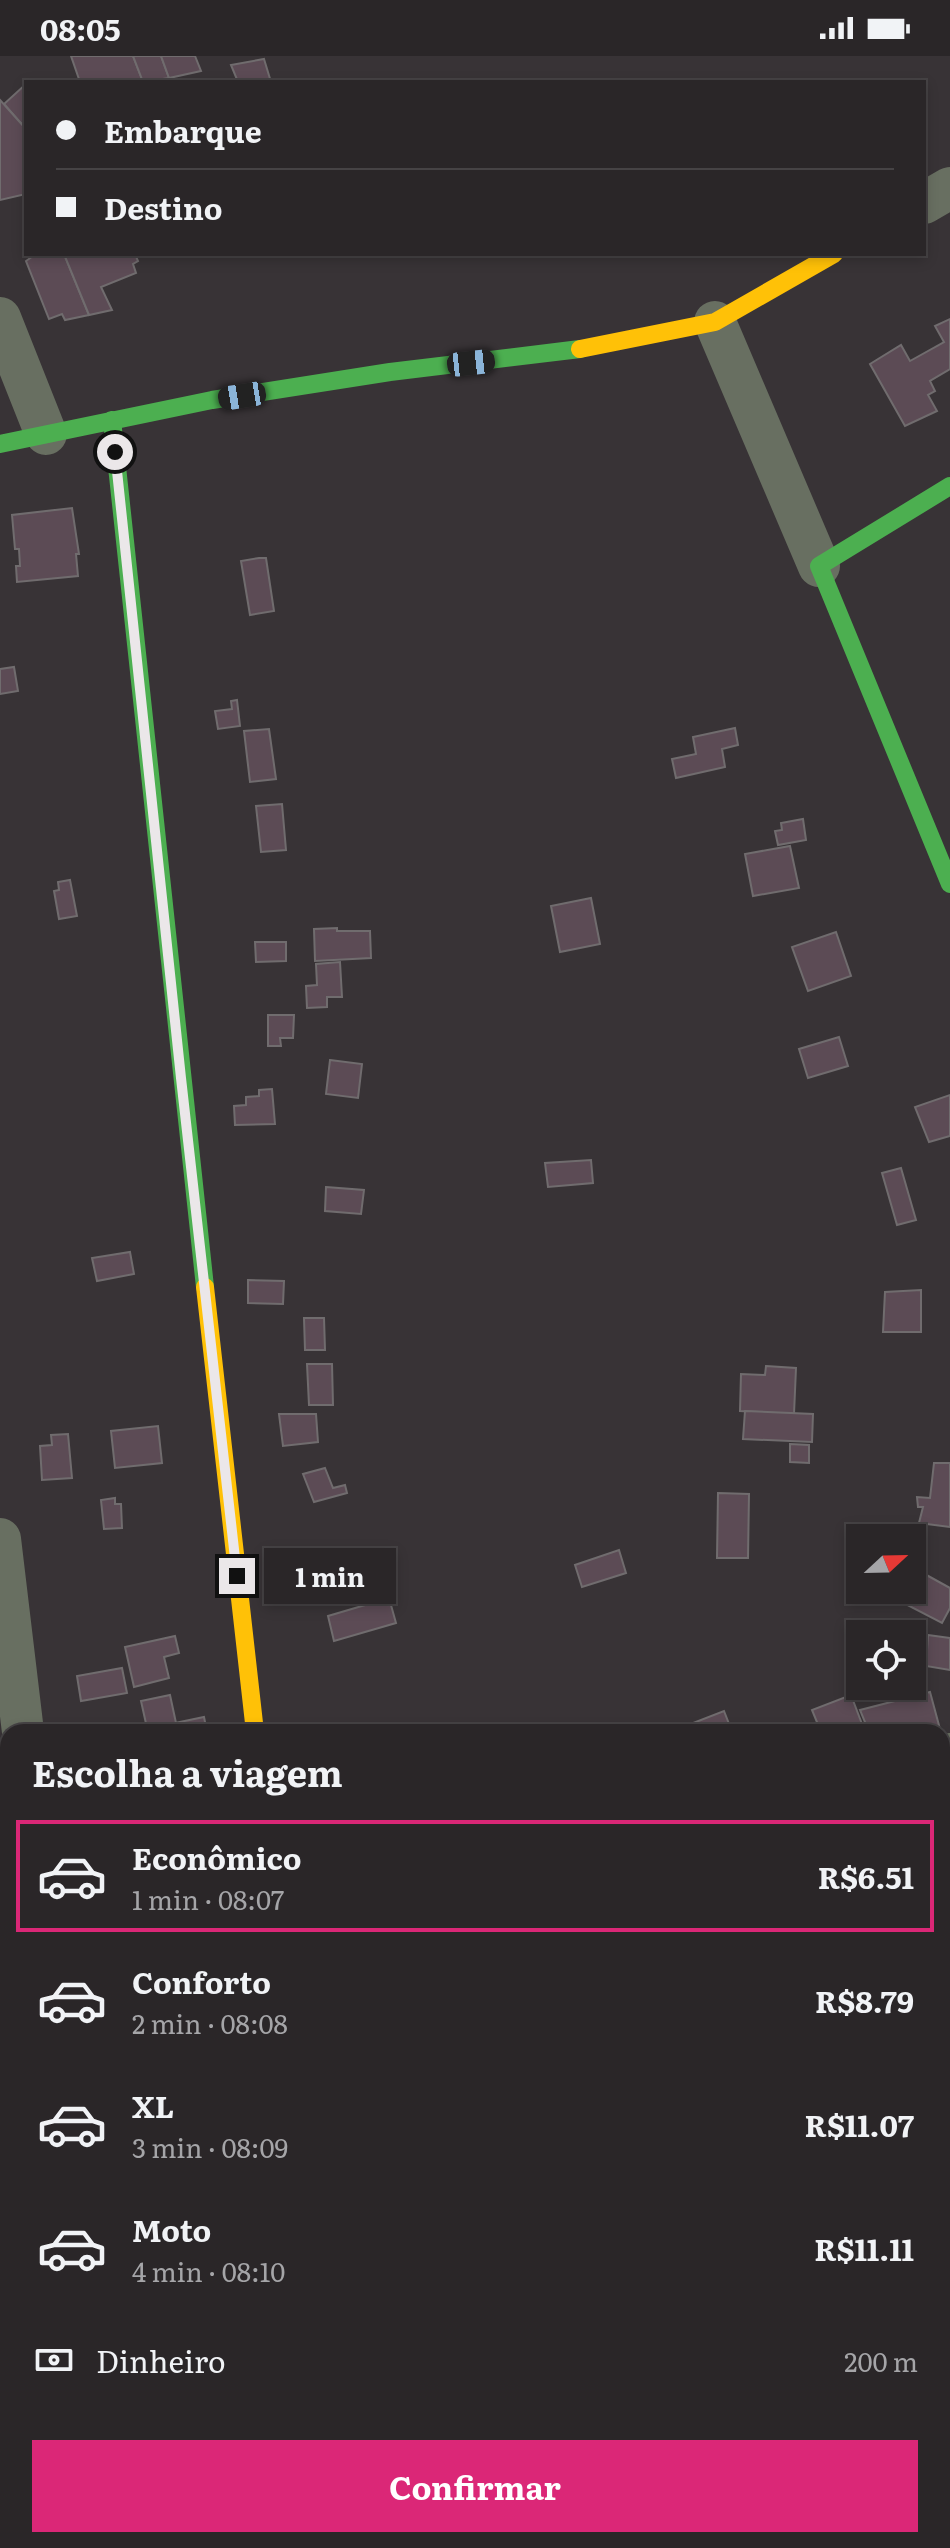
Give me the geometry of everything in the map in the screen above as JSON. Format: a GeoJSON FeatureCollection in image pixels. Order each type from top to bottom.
{"type":"FeatureCollection","features":[{"type":"Feature","properties":{"kind":"street"},"geometry":{"type":"LineString","coordinates":[[926,202],[950,188]]}},
{"type":"Feature","properties":{"kind":"street"},"geometry":{"type":"LineString","coordinates":[[0,444],[212,400],[376,374],[609,344],[715,322],[830,256]]}},
{"type":"Feature","properties":{"kind":"street"},"geometry":{"type":"LineString","coordinates":[[0,318],[46,434]]}},
{"type":"Feature","properties":{"kind":"street"},"geometry":{"type":"LineString","coordinates":[[715,322],[950,884]]}},
{"type":"Feature","properties":{"kind":"street"},"geometry":{"type":"LineString","coordinates":[[112,420],[181,1078],[254,1724]]}},
{"type":"Feature","properties":{"kind":"street"},"geometry":{"type":"LineString","coordinates":[[819,566],[950,486]]}},
{"type":"Feature","properties":{"kind":"street"},"geometry":{"type":"LineString","coordinates":[[0,1539],[22,1724]]}},
{"type":"Feature","properties":{"kind":"building"},"geometry":{"type":"Polygon","coordinates":[[[71,56],[133,56],[142,80],[79,80],[71,56]]]}},
{"type":"Feature","properties":{"kind":"building"},"geometry":{"type":"Polygon","coordinates":[[[133,56],[161,56],[169,78],[142,80],[133,56]]]}},
{"type":"Feature","properties":{"kind":"building"},"geometry":{"type":"Polygon","coordinates":[[[161,56],[195,56],[201,71],[169,78],[161,56]]]}},
{"type":"Feature","properties":{"kind":"building"},"geometry":{"type":"Polygon","coordinates":[[[264,59],[270,80],[237,80],[231,65],[264,59]]]}},
{"type":"Feature","properties":{"kind":"building"},"geometry":{"type":"Polygon","coordinates":[[[24,86],[24,127],[4,104],[24,86]]]}},
{"type":"Feature","properties":{"kind":"building"},"geometry":{"type":"Polygon","coordinates":[[[0,100],[24,127],[24,194],[0,200],[0,100]]]}},
{"type":"Feature","properties":{"kind":"building"},"geometry":{"type":"Polygon","coordinates":[[[33,256],[65,256],[89,315],[65,320],[62,314],[49,319],[26,261],[33,256]]]}},
{"type":"Feature","properties":{"kind":"building"},"geometry":{"type":"Polygon","coordinates":[[[65,256],[136,256],[138,261],[133,264],[136,273],[101,287],[112,310],[89,315],[65,256]]]}},
{"type":"Feature","properties":{"kind":"building"},"geometry":{"type":"Polygon","coordinates":[[[950,319],[950,369],[930,381],[935,391],[928,395],[937,411],[905,426],[870,364],[901,345],[910,361],[944,342],[935,326],[950,319]]]}},
{"type":"Feature","properties":{"kind":"building"},"geometry":{"type":"Polygon","coordinates":[[[72,508],[79,554],[76,554],[78,576],[17,582],[19,549],[15,549],[12,515],[72,508]]]}},
{"type":"Feature","properties":{"kind":"building"},"geometry":{"type":"Polygon","coordinates":[[[266,558],[274,611],[250,615],[241,561],[266,558]]]}},
{"type":"Feature","properties":{"kind":"building"},"geometry":{"type":"Polygon","coordinates":[[[14,667],[18,691],[0,694],[0,669],[14,667]]]}},
{"type":"Feature","properties":{"kind":"building"},"geometry":{"type":"Polygon","coordinates":[[[237,700],[240,726],[218,729],[215,711],[232,709],[231,701],[237,700]]]}},
{"type":"Feature","properties":{"kind":"building"},"geometry":{"type":"Polygon","coordinates":[[[735,728],[738,745],[722,749],[725,767],[676,778],[672,759],[696,754],[693,737],[735,728]]]}},
{"type":"Feature","properties":{"kind":"building"},"geometry":{"type":"Polygon","coordinates":[[[269,729],[276,779],[250,782],[244,731],[269,729]]]}},
{"type":"Feature","properties":{"kind":"building"},"geometry":{"type":"Polygon","coordinates":[[[282,804],[286,850],[261,852],[256,806],[282,804]]]}},
{"type":"Feature","properties":{"kind":"building"},"geometry":{"type":"Polygon","coordinates":[[[803,819],[806,840],[778,845],[775,831],[782,830],[781,823],[803,819]]]}},
{"type":"Feature","properties":{"kind":"building"},"geometry":{"type":"Polygon","coordinates":[[[790,846],[799,888],[753,896],[745,854],[790,846]]]}},
{"type":"Feature","properties":{"kind":"building"},"geometry":{"type":"Polygon","coordinates":[[[70,880],[77,916],[59,919],[54,891],[59,890],[58,882],[70,880]]]}},
{"type":"Feature","properties":{"kind":"building"},"geometry":{"type":"Polygon","coordinates":[[[591,898],[600,944],[560,952],[551,906],[591,898]]]}},
{"type":"Feature","properties":{"kind":"building"},"geometry":{"type":"Polygon","coordinates":[[[337,928],[337,931],[370,931],[371,958],[315,961],[314,929],[337,928]]]}},
{"type":"Feature","properties":{"kind":"building"},"geometry":{"type":"Polygon","coordinates":[[[836,932],[851,976],[808,991],[792,947],[836,932]]]}},
{"type":"Feature","properties":{"kind":"building"},"geometry":{"type":"Polygon","coordinates":[[[255,942],[286,942],[286,961],[256,962],[255,942]]]}},
{"type":"Feature","properties":{"kind":"building"},"geometry":{"type":"Polygon","coordinates":[[[340,962],[342,997],[327,997],[327,1007],[307,1008],[306,986],[317,985],[316,964],[340,962]]]}},
{"type":"Feature","properties":{"kind":"building"},"geometry":{"type":"Polygon","coordinates":[[[268,1015],[294,1015],[293,1038],[280,1038],[281,1046],[268,1046],[268,1015]]]}},
{"type":"Feature","properties":{"kind":"building"},"geometry":{"type":"Polygon","coordinates":[[[839,1037],[848,1066],[808,1078],[799,1049],[839,1037]]]}},
{"type":"Feature","properties":{"kind":"building"},"geometry":{"type":"Polygon","coordinates":[[[330,1060],[362,1064],[358,1098],[326,1094],[330,1060]]]}},
{"type":"Feature","properties":{"kind":"building"},"geometry":{"type":"Polygon","coordinates":[[[272,1089],[275,1124],[235,1125],[234,1106],[246,1105],[246,1097],[259,1096],[259,1090],[272,1089]]]}},
{"type":"Feature","properties":{"kind":"building"},"geometry":{"type":"Polygon","coordinates":[[[950,1095],[950,1136],[929,1142],[915,1107],[950,1095]]]}},
{"type":"Feature","properties":{"kind":"building"},"geometry":{"type":"Polygon","coordinates":[[[591,1160],[593,1183],[548,1187],[545,1163],[591,1160]]]}},
{"type":"Feature","properties":{"kind":"building"},"geometry":{"type":"Polygon","coordinates":[[[901,1168],[916,1220],[897,1225],[882,1173],[901,1168]]]}},
{"type":"Feature","properties":{"kind":"building"},"geometry":{"type":"Polygon","coordinates":[[[326,1187],[364,1190],[361,1214],[325,1211],[326,1187]]]}},
{"type":"Feature","properties":{"kind":"building"},"geometry":{"type":"Polygon","coordinates":[[[130,1252],[134,1274],[97,1281],[92,1258],[130,1252]]]}},
{"type":"Feature","properties":{"kind":"building"},"geometry":{"type":"Polygon","coordinates":[[[248,1280],[284,1281],[283,1304],[248,1303],[248,1280]]]}},
{"type":"Feature","properties":{"kind":"building"},"geometry":{"type":"Polygon","coordinates":[[[921,1290],[921,1332],[883,1332],[885,1292],[921,1290]]]}},
{"type":"Feature","properties":{"kind":"building"},"geometry":{"type":"Polygon","coordinates":[[[304,1318],[324,1318],[325,1350],[305,1350],[304,1318]]]}},
{"type":"Feature","properties":{"kind":"building"},"geometry":{"type":"Polygon","coordinates":[[[307,1364],[332,1364],[333,1405],[309,1405],[307,1364]]]}},
{"type":"Feature","properties":{"kind":"building"},"geometry":{"type":"Polygon","coordinates":[[[766,1366],[796,1368],[794,1414],[740,1411],[741,1374],[765,1375],[766,1366]]]}},
{"type":"Feature","properties":{"kind":"building"},"geometry":{"type":"Polygon","coordinates":[[[745,1411],[813,1414],[812,1442],[743,1439],[745,1411]]]}},
{"type":"Feature","properties":{"kind":"building"},"geometry":{"type":"Polygon","coordinates":[[[279,1414],[316,1414],[318,1442],[283,1446],[279,1414]]]}},
{"type":"Feature","properties":{"kind":"building"},"geometry":{"type":"Polygon","coordinates":[[[158,1426],[162,1463],[115,1468],[111,1431],[158,1426]]]}},
{"type":"Feature","properties":{"kind":"building"},"geometry":{"type":"Polygon","coordinates":[[[68,1434],[72,1478],[42,1480],[40,1446],[52,1445],[51,1435],[68,1434]]]}},
{"type":"Feature","properties":{"kind":"building"},"geometry":{"type":"Polygon","coordinates":[[[790,1444],[809,1445],[809,1463],[790,1462],[790,1444]]]}},
{"type":"Feature","properties":{"kind":"building"},"geometry":{"type":"Polygon","coordinates":[[[934,1463],[950,1463],[950,1527],[919,1523],[923,1507],[918,1507],[917,1497],[930,1498],[934,1463]]]}},
{"type":"Feature","properties":{"kind":"building"},"geometry":{"type":"Polygon","coordinates":[[[325,1468],[333,1488],[345,1485],[347,1493],[314,1502],[303,1474],[325,1468]]]}},
{"type":"Feature","properties":{"kind":"building"},"geometry":{"type":"Polygon","coordinates":[[[718,1493],[749,1494],[748,1558],[717,1558],[718,1493]]]}},
{"type":"Feature","properties":{"kind":"building"},"geometry":{"type":"Polygon","coordinates":[[[115,1498],[115,1504],[121,1504],[122,1528],[104,1529],[101,1500],[115,1498]]]}},
{"type":"Feature","properties":{"kind":"building"},"geometry":{"type":"Polygon","coordinates":[[[619,1550],[626,1573],[582,1587],[575,1565],[619,1550]]]}},
{"type":"Feature","properties":{"kind":"building"},"geometry":{"type":"Polygon","coordinates":[[[926,1575],[950,1588],[950,1608],[942,1623],[905,1604],[926,1604],[926,1575]]]}},
{"type":"Feature","properties":{"kind":"building"},"geometry":{"type":"Polygon","coordinates":[[[389,1598],[396,1623],[334,1641],[328,1616],[389,1598]]]}},
{"type":"Feature","properties":{"kind":"building"},"geometry":{"type":"Polygon","coordinates":[[[928,1635],[950,1638],[950,1670],[926,1666],[928,1635]]]}},
{"type":"Feature","properties":{"kind":"building"},"geometry":{"type":"Polygon","coordinates":[[[175,1636],[179,1653],[164,1657],[169,1678],[134,1687],[125,1647],[175,1636]]]}},
{"type":"Feature","properties":{"kind":"building"},"geometry":{"type":"Polygon","coordinates":[[[122,1668],[127,1693],[81,1701],[77,1676],[122,1668]]]}},
{"type":"Feature","properties":{"kind":"building"},"geometry":{"type":"Polygon","coordinates":[[[930,1692],[939,1724],[866,1724],[860,1710],[899,1700],[926,1700],[926,1693],[930,1692]]]}},
{"type":"Feature","properties":{"kind":"building"},"geometry":{"type":"Polygon","coordinates":[[[170,1695],[176,1723],[146,1724],[141,1701],[170,1695]]]}},
{"type":"Feature","properties":{"kind":"building"},"geometry":{"type":"Polygon","coordinates":[[[846,1697],[846,1700],[853,1700],[862,1724],[818,1724],[812,1710],[846,1697]]]}},
{"type":"Feature","properties":{"kind":"building"},"geometry":{"type":"Polygon","coordinates":[[[724,1711],[729,1724],[691,1724],[724,1711]]]}},
{"type":"Feature","properties":{"kind":"building"},"geometry":{"type":"Polygon","coordinates":[[[204,1717],[205,1724],[170,1724],[204,1717]]]}},
{"type":"Feature","properties":{"kind":"traffic: fast"},"geometry":{"type":"LineString","coordinates":[[0,444],[212,400],[390,372],[580,349]]}},
{"type":"Feature","properties":{"kind":"traffic: fast"},"geometry":{"type":"LineString","coordinates":[[112,420],[205,1287]]}},
{"type":"Feature","properties":{"kind":"traffic: fast"},"geometry":{"type":"LineString","coordinates":[[950,486],[819,566],[950,884]]}},
{"type":"Feature","properties":{"kind":"traffic: slow"},"geometry":{"type":"LineString","coordinates":[[580,349],[715,322],[830,256]]}},
{"type":"Feature","properties":{"kind":"traffic: slow"},"geometry":{"type":"LineString","coordinates":[[205,1287],[254,1724]]}},
{"type":"Feature","properties":{"kind":"route"},"geometry":{"type":"LineString","coordinates":[[115,452],[237,1576]]}}]}
